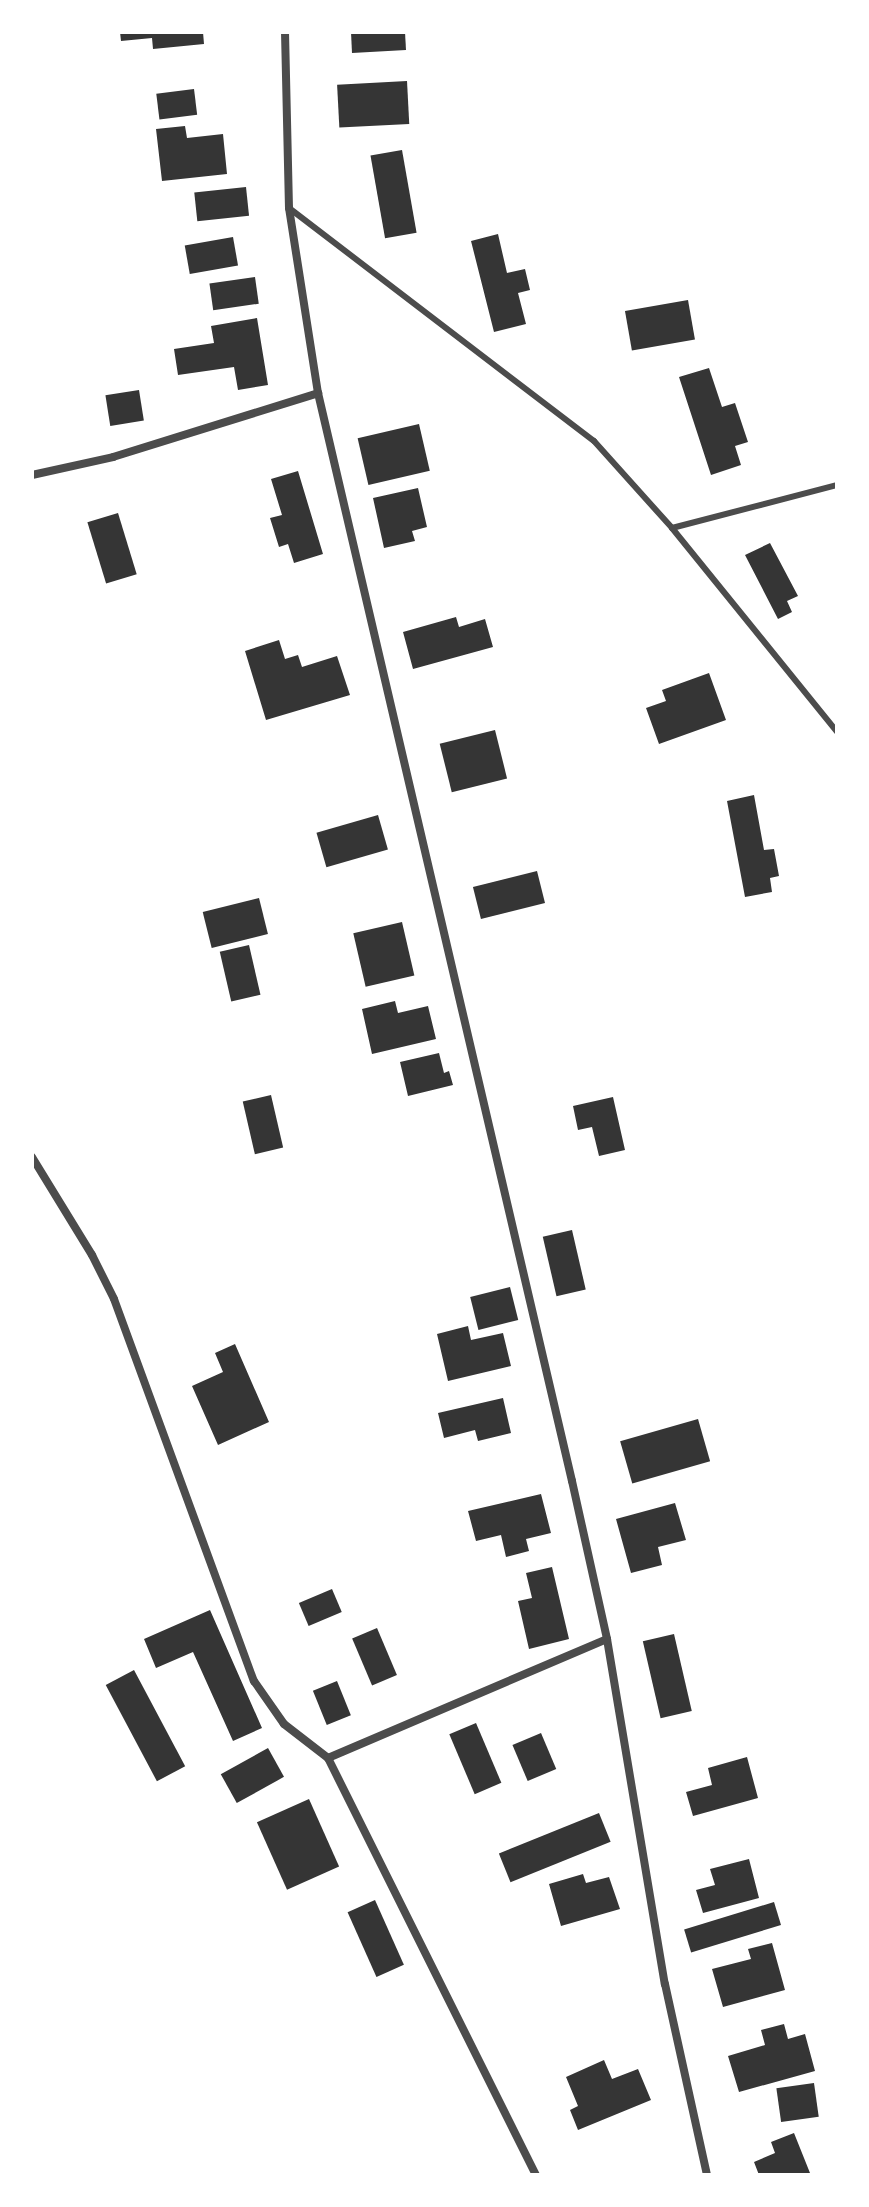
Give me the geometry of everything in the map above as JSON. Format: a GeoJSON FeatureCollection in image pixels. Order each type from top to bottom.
{"type":"FeatureCollection","features":[{"type":"Feature","properties":{"kind":"street"},"geometry":{"type":"LineString","coordinates":[[285,32],[289,208],[318,393],[607,1639],[665,1984],[707,2175]]}},
{"type":"Feature","properties":{"kind":"street"},"geometry":{"type":"LineString","coordinates":[[32,475],[113,457],[318,393]]}},
{"type":"Feature","properties":{"kind":"street"},"geometry":{"type":"LineString","coordinates":[[32,1157],[92,1255],[114,1299],[254,1681],[284,1724],[328,1758],[536,2175]]}},
{"type":"Feature","properties":{"kind":"street"},"geometry":{"type":"LineString","coordinates":[[328,1758],[607,1639]]}},
{"type":"Feature","properties":{"kind":"lane"},"geometry":{"type":"LineString","coordinates":[[289,208],[594,441],[672,528],[837,732]]}},
{"type":"Feature","properties":{"kind":"lane"},"geometry":{"type":"LineString","coordinates":[[672,528],[837,485]]}},
{"type":"Feature","properties":{"kind":"building"},"geometry":{"type":"Polygon","coordinates":[[[120,32],[203,32],[204,44],[153,49],[152,38],[121,41],[120,32]]]}},
{"type":"Feature","properties":{"kind":"building"},"geometry":{"type":"Polygon","coordinates":[[[351,32],[405,32],[406,50],[352,53],[351,32]]]}},
{"type":"Feature","properties":{"kind":"building"},"geometry":{"type":"Polygon","coordinates":[[[407,81],[409,124],[339,128],[337,85],[407,81]]]}},
{"type":"Feature","properties":{"kind":"building"},"geometry":{"type":"Polygon","coordinates":[[[194,89],[197,115],[159,119],[156,94],[194,89]]]}},
{"type":"Feature","properties":{"kind":"building"},"geometry":{"type":"Polygon","coordinates":[[[185,126],[187,138],[223,134],[227,174],[162,181],[156,129],[185,126]]]}},
{"type":"Feature","properties":{"kind":"building"},"geometry":{"type":"Polygon","coordinates":[[[402,150],[417,233],[385,238],[370,156],[402,150]]]}},
{"type":"Feature","properties":{"kind":"building"},"geometry":{"type":"Polygon","coordinates":[[[246,187],[249,216],[197,221],[194,192],[246,187]]]}},
{"type":"Feature","properties":{"kind":"building"},"geometry":{"type":"Polygon","coordinates":[[[498,234],[507,273],[525,269],[530,290],[518,293],[526,324],[494,332],[471,241],[498,234]]]}},
{"type":"Feature","properties":{"kind":"building"},"geometry":{"type":"Polygon","coordinates":[[[233,237],[238,266],[190,274],[185,246],[233,237]]]}},
{"type":"Feature","properties":{"kind":"building"},"geometry":{"type":"Polygon","coordinates":[[[255,277],[259,304],[213,310],[209,283],[255,277]]]}},
{"type":"Feature","properties":{"kind":"building"},"geometry":{"type":"Polygon","coordinates":[[[688,300],[695,339],[632,351],[625,311],[688,300]]]}},
{"type":"Feature","properties":{"kind":"building"},"geometry":{"type":"Polygon","coordinates":[[[257,318],[268,385],[238,390],[234,367],[178,375],[174,349],[214,343],[211,326],[257,318]]]}},
{"type":"Feature","properties":{"kind":"building"},"geometry":{"type":"Polygon","coordinates":[[[709,368],[722,407],[735,403],[748,442],[735,446],[741,465],[711,475],[679,377],[709,368]]]}},
{"type":"Feature","properties":{"kind":"building"},"geometry":{"type":"Polygon","coordinates":[[[139,390],[144,421],[110,426],[105,395],[139,390]]]}},
{"type":"Feature","properties":{"kind":"building"},"geometry":{"type":"Polygon","coordinates":[[[419,424],[430,471],[368,485],[358,438],[419,424]]]}},
{"type":"Feature","properties":{"kind":"building"},"geometry":{"type":"Polygon","coordinates":[[[298,471],[323,554],[294,563],[288,544],[279,547],[270,518],[282,515],[271,479],[298,471]]]}},
{"type":"Feature","properties":{"kind":"building"},"geometry":{"type":"Polygon","coordinates":[[[418,488],[427,527],[412,531],[415,541],[384,548],[373,498],[418,488]]]}},
{"type":"Feature","properties":{"kind":"building"},"geometry":{"type":"Polygon","coordinates":[[[118,513],[137,574],[106,584],[87,522],[118,513]]]}},
{"type":"Feature","properties":{"kind":"building"},"geometry":{"type":"Polygon","coordinates":[[[770,543],[798,596],[787,601],[792,612],[778,619],[745,555],[770,543]]]}},
{"type":"Feature","properties":{"kind":"building"},"geometry":{"type":"Polygon","coordinates":[[[456,617],[459,627],[485,619],[493,647],[413,669],[403,632],[456,617]]]}},
{"type":"Feature","properties":{"kind":"building"},"geometry":{"type":"Polygon","coordinates":[[[279,640],[285,659],[298,655],[302,667],[337,656],[350,695],[266,720],[245,651],[279,640]]]}},
{"type":"Feature","properties":{"kind":"building"},"geometry":{"type":"Polygon","coordinates":[[[709,673],[726,720],[659,744],[646,708],[666,701],[662,690],[709,673]]]}},
{"type":"Feature","properties":{"kind":"building"},"geometry":{"type":"Polygon","coordinates":[[[495,730],[507,779],[452,792],[440,744],[495,730]]]}},
{"type":"Feature","properties":{"kind":"building"},"geometry":{"type":"Polygon","coordinates":[[[754,795],[764,850],[774,849],[779,876],[770,878],[772,892],[745,897],[727,801],[754,795]]]}},
{"type":"Feature","properties":{"kind":"building"},"geometry":{"type":"Polygon","coordinates":[[[378,815],[388,850],[326,867],[316,833],[378,815]]]}},
{"type":"Feature","properties":{"kind":"building"},"geometry":{"type":"Polygon","coordinates":[[[537,871],[545,903],[481,919],[473,887],[537,871]]]}},
{"type":"Feature","properties":{"kind":"building"},"geometry":{"type":"Polygon","coordinates":[[[259,898],[268,934],[212,948],[203,912],[259,898]]]}},
{"type":"Feature","properties":{"kind":"building"},"geometry":{"type":"Polygon","coordinates":[[[402,922],[414,976],[366,987],[353,933],[402,922]]]}},
{"type":"Feature","properties":{"kind":"building"},"geometry":{"type":"Polygon","coordinates":[[[249,945],[260,995],[231,1001],[220,952],[249,945]]]}},
{"type":"Feature","properties":{"kind":"building"},"geometry":{"type":"Polygon","coordinates":[[[395,1001],[398,1013],[428,1006],[436,1039],[372,1054],[362,1009],[395,1001]]]}},
{"type":"Feature","properties":{"kind":"building"},"geometry":{"type":"Polygon","coordinates":[[[439,1053],[444,1073],[449,1071],[453,1085],[408,1096],[400,1062],[439,1053]]]}},
{"type":"Feature","properties":{"kind":"building"},"geometry":{"type":"Polygon","coordinates":[[[271,1095],[283,1148],[255,1154],[243,1102],[271,1095]]]}},
{"type":"Feature","properties":{"kind":"building"},"geometry":{"type":"Polygon","coordinates":[[[613,1097],[625,1150],[599,1156],[592,1127],[578,1130],[573,1106],[613,1097]]]}},
{"type":"Feature","properties":{"kind":"building"},"geometry":{"type":"Polygon","coordinates":[[[572,1230],[586,1289],[556,1296],[543,1237],[572,1230]]]}},
{"type":"Feature","properties":{"kind":"building"},"geometry":{"type":"Polygon","coordinates":[[[510,1287],[518,1320],[478,1330],[470,1297],[510,1287]]]}},
{"type":"Feature","properties":{"kind":"building"},"geometry":{"type":"Polygon","coordinates":[[[468,1326],[471,1340],[503,1333],[511,1366],[448,1381],[437,1334],[468,1326]]]}},
{"type":"Feature","properties":{"kind":"building"},"geometry":{"type":"Polygon","coordinates":[[[235,1344],[269,1422],[218,1445],[192,1386],[223,1372],[215,1353],[235,1344]]]}},
{"type":"Feature","properties":{"kind":"building"},"geometry":{"type":"Polygon","coordinates":[[[503,1398],[511,1433],[478,1441],[475,1430],[444,1438],[438,1413],[503,1398]]]}},
{"type":"Feature","properties":{"kind":"building"},"geometry":{"type":"Polygon","coordinates":[[[698,1419],[710,1461],[632,1484],[620,1441],[698,1419]]]}},
{"type":"Feature","properties":{"kind":"building"},"geometry":{"type":"Polygon","coordinates":[[[541,1494],[551,1533],[526,1539],[529,1551],[506,1557],[501,1535],[476,1541],[468,1511],[541,1494]]]}},
{"type":"Feature","properties":{"kind":"building"},"geometry":{"type":"Polygon","coordinates":[[[675,1503],[686,1540],[658,1547],[662,1565],[631,1573],[616,1519],[675,1503]]]}},
{"type":"Feature","properties":{"kind":"building"},"geometry":{"type":"Polygon","coordinates":[[[552,1567],[569,1639],[529,1649],[518,1601],[532,1598],[526,1573],[552,1567]]]}},
{"type":"Feature","properties":{"kind":"building"},"geometry":{"type":"Polygon","coordinates":[[[332,1589],[342,1612],[309,1626],[299,1603],[332,1589]]]}},
{"type":"Feature","properties":{"kind":"building"},"geometry":{"type":"Polygon","coordinates":[[[210,1610],[262,1728],[233,1741],[193,1652],[156,1668],[144,1639],[210,1610]]]}},
{"type":"Feature","properties":{"kind":"building"},"geometry":{"type":"Polygon","coordinates":[[[377,1628],[397,1675],[372,1685],[352,1639],[377,1628]]]}},
{"type":"Feature","properties":{"kind":"building"},"geometry":{"type":"Polygon","coordinates":[[[674,1634],[692,1711],[661,1718],[643,1641],[674,1634]]]}},
{"type":"Feature","properties":{"kind":"building"},"geometry":{"type":"Polygon","coordinates":[[[134,1670],[185,1766],[157,1781],[106,1685],[134,1670]]]}},
{"type":"Feature","properties":{"kind":"building"},"geometry":{"type":"Polygon","coordinates":[[[337,1681],[351,1715],[327,1725],[313,1691],[337,1681]]]}},
{"type":"Feature","properties":{"kind":"building"},"geometry":{"type":"Polygon","coordinates":[[[476,1723],[501,1783],[475,1794],[449,1734],[476,1723]]]}},
{"type":"Feature","properties":{"kind":"building"},"geometry":{"type":"Polygon","coordinates":[[[541,1733],[556,1769],[528,1781],[512,1745],[541,1733]]]}},
{"type":"Feature","properties":{"kind":"building"},"geometry":{"type":"Polygon","coordinates":[[[268,1748],[284,1777],[237,1803],[221,1774],[268,1748]]]}},
{"type":"Feature","properties":{"kind":"building"},"geometry":{"type":"Polygon","coordinates":[[[747,1757],[758,1798],[693,1816],[686,1792],[712,1785],[708,1768],[747,1757]]]}},
{"type":"Feature","properties":{"kind":"building"},"geometry":{"type":"Polygon","coordinates":[[[309,1799],[339,1867],[287,1890],[257,1822],[309,1799]]]}},
{"type":"Feature","properties":{"kind":"building"},"geometry":{"type":"Polygon","coordinates":[[[599,1813],[611,1842],[510,1882],[499,1853],[599,1813]]]}},
{"type":"Feature","properties":{"kind":"building"},"geometry":{"type":"Polygon","coordinates":[[[749,1859],[759,1898],[703,1913],[696,1890],[715,1885],[710,1869],[749,1859]]]}},
{"type":"Feature","properties":{"kind":"building"},"geometry":{"type":"Polygon","coordinates":[[[583,1874],[586,1883],[609,1877],[620,1909],[561,1926],[549,1884],[583,1874]]]}},
{"type":"Feature","properties":{"kind":"building"},"geometry":{"type":"Polygon","coordinates":[[[375,1900],[404,1965],[376,1977],[348,1912],[375,1900]]]}},
{"type":"Feature","properties":{"kind":"building"},"geometry":{"type":"Polygon","coordinates":[[[774,1902],[781,1925],[691,1952],[684,1929],[774,1902]]]}},
{"type":"Feature","properties":{"kind":"building"},"geometry":{"type":"Polygon","coordinates":[[[772,1943],[785,1990],[723,2007],[712,1969],[751,1959],[748,1949],[772,1943]]]}},
{"type":"Feature","properties":{"kind":"building"},"geometry":{"type":"Polygon","coordinates":[[[784,2024],[788,2039],[805,2034],[815,2071],[739,2092],[728,2056],[765,2045],[761,2030],[784,2024]]]}},
{"type":"Feature","properties":{"kind":"building"},"geometry":{"type":"Polygon","coordinates":[[[604,2060],[612,2079],[638,2069],[651,2100],[578,2130],[570,2110],[578,2106],[566,2077],[604,2060]]]}},
{"type":"Feature","properties":{"kind":"building"},"geometry":{"type":"Polygon","coordinates":[[[814,2083],[819,2117],[781,2122],[776,2088],[814,2083]]]}},
{"type":"Feature","properties":{"kind":"building"},"geometry":{"type":"Polygon","coordinates":[[[794,2133],[810,2173],[759,2175],[754,2162],[775,2153],[771,2142],[794,2133]]]}}]}
